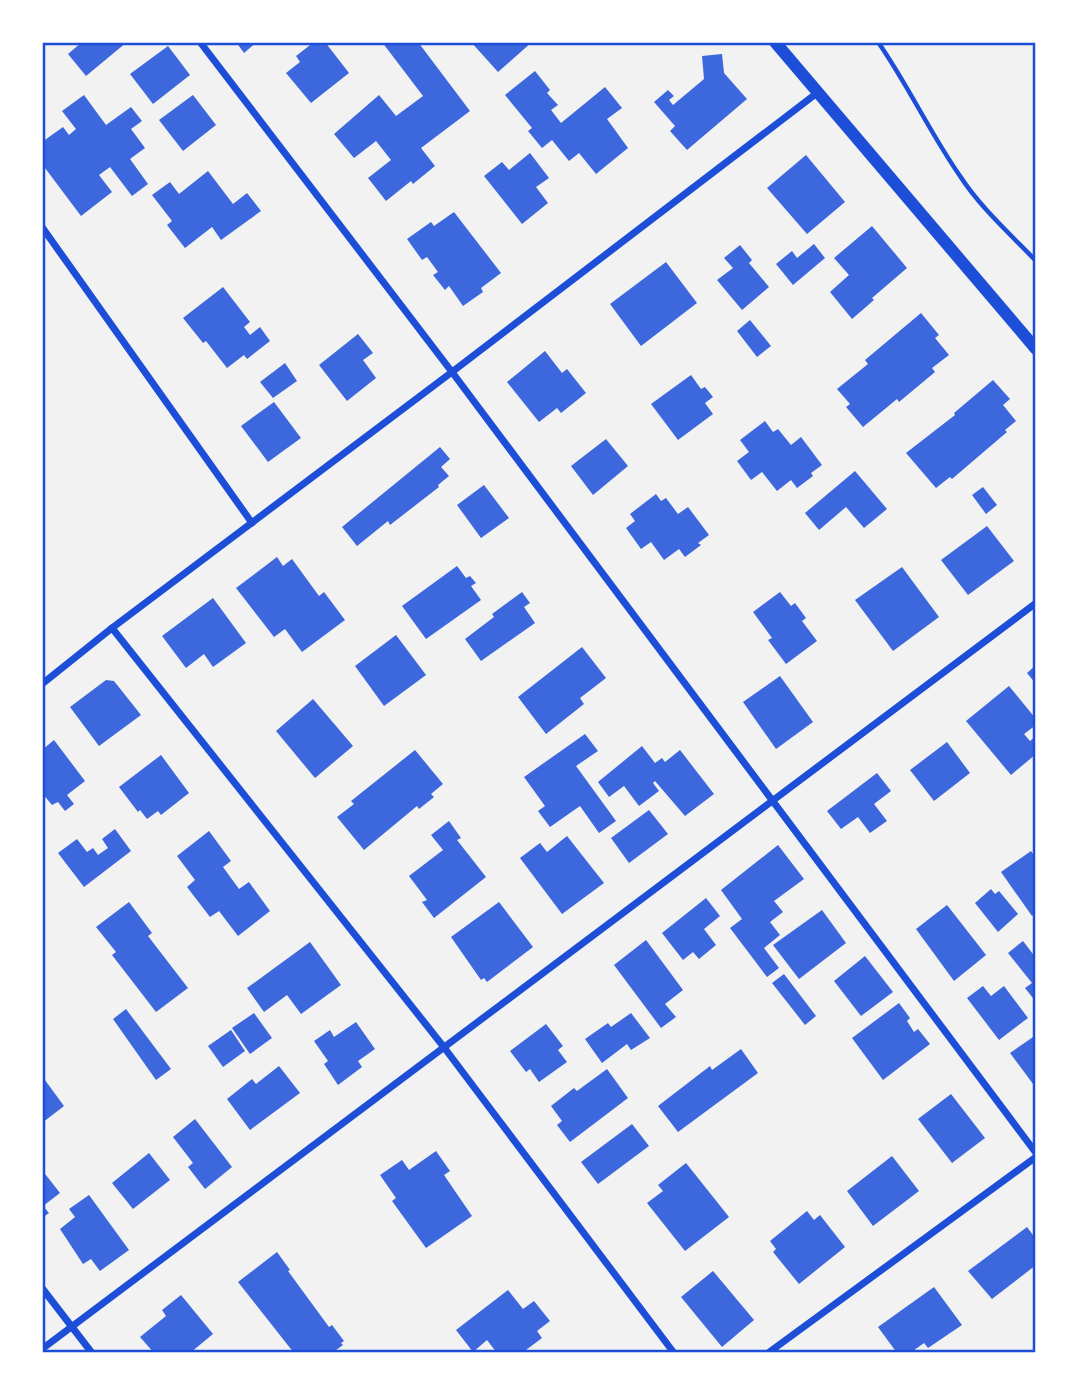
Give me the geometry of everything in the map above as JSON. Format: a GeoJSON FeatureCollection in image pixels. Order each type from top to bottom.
{"type":"FeatureCollection","features":[{"type":"Feature","properties":{"kind":"street"},"geometry":{"type":"LineString","coordinates":[[200,42],[452,372],[1036,1155],[768,1353]]}},
{"type":"Feature","properties":{"kind":"street"},"geometry":{"type":"LineString","coordinates":[[775,42],[1036,349]]}},
{"type":"Feature","properties":{"kind":"street"},"geometry":{"type":"LineString","coordinates":[[42,684],[817,93]]}},
{"type":"Feature","properties":{"kind":"street"},"geometry":{"type":"LineString","coordinates":[[42,227],[252,523]]}},
{"type":"Feature","properties":{"kind":"street"},"geometry":{"type":"LineString","coordinates":[[42,1349],[1036,603]]}},
{"type":"Feature","properties":{"kind":"street"},"geometry":{"type":"LineString","coordinates":[[112,628],[443,1046],[674,1353]]}},
{"type":"Feature","properties":{"kind":"street"},"geometry":{"type":"LineString","coordinates":[[42,1287],[92,1353]]}},
{"type":"Feature","properties":{"kind":"path"},"geometry":{"type":"LineString","coordinates":[[878,42],[897,69],[961,178],[1036,261]]}},
{"type":"Feature","properties":{"kind":"building"},"geometry":{"type":"Polygon","coordinates":[[[82,42],[127,42],[86,76],[68,54],[82,42]]]}},
{"type":"Feature","properties":{"kind":"building"},"geometry":{"type":"Polygon","coordinates":[[[236,42],[257,42],[244,53],[236,42]]]}},
{"type":"Feature","properties":{"kind":"building"},"geometry":{"type":"Polygon","coordinates":[[[314,42],[325,42],[349,73],[311,103],[286,73],[300,62],[296,56],[314,42]]]}},
{"type":"Feature","properties":{"kind":"building"},"geometry":{"type":"Polygon","coordinates":[[[382,42],[418,42],[470,111],[421,148],[435,166],[386,201],[368,178],[391,160],[376,141],[354,158],[334,134],[379,95],[396,116],[423,96],[382,42]]]}},
{"type":"Feature","properties":{"kind":"building"},"geometry":{"type":"Polygon","coordinates":[[[471,42],[532,42],[498,72],[471,42]]]}},
{"type":"Feature","properties":{"kind":"building"},"geometry":{"type":"Polygon","coordinates":[[[168,46],[190,75],[153,104],[130,74],[168,46]]]}},
{"type":"Feature","properties":{"kind":"building"},"geometry":{"type":"Polygon","coordinates":[[[722,54],[724,73],[747,99],[687,150],[670,131],[675,126],[654,102],[668,90],[674,96],[669,100],[673,105],[704,79],[702,56],[722,54]]]}},
{"type":"Feature","properties":{"kind":"building"},"geometry":{"type":"Polygon","coordinates":[[[535,71],[550,90],[547,93],[558,105],[551,110],[561,123],[605,87],[622,108],[607,119],[628,148],[596,174],[579,153],[569,161],[552,140],[542,148],[528,131],[532,128],[505,95],[535,71]]]}},
{"type":"Feature","properties":{"kind":"building"},"geometry":{"type":"Polygon","coordinates":[[[84,95],[106,125],[131,107],[142,121],[131,129],[145,148],[130,159],[148,184],[132,196],[110,167],[99,175],[112,192],[81,216],[45,168],[42,170],[42,142],[63,127],[69,135],[76,129],[62,111],[84,95]]]}},
{"type":"Feature","properties":{"kind":"building"},"geometry":{"type":"Polygon","coordinates":[[[193,95],[216,125],[183,151],[159,120],[193,95]]]}},
{"type":"Feature","properties":{"kind":"building"},"geometry":{"type":"Polygon","coordinates":[[[530,153],[549,178],[536,187],[548,203],[522,224],[484,176],[502,162],[509,170],[530,153]]]}},
{"type":"Feature","properties":{"kind":"building"},"geometry":{"type":"Polygon","coordinates":[[[806,155],[845,202],[807,234],[767,188],[806,155]]]}},
{"type":"Feature","properties":{"kind":"building"},"geometry":{"type":"Polygon","coordinates":[[[208,171],[233,204],[247,193],[261,211],[221,240],[212,227],[185,248],[167,225],[172,221],[152,195],[170,182],[179,194],[208,171]]]}},
{"type":"Feature","properties":{"kind":"building"},"geometry":{"type":"Polygon","coordinates":[[[454,212],[501,273],[481,288],[483,292],[463,306],[449,286],[445,290],[433,275],[438,272],[427,257],[422,260],[407,239],[431,222],[434,226],[454,212]]]}},
{"type":"Feature","properties":{"kind":"building"},"geometry":{"type":"Polygon","coordinates":[[[872,226],[907,268],[852,319],[830,292],[849,275],[834,258],[872,226]]]}},
{"type":"Feature","properties":{"kind":"building"},"geometry":{"type":"Polygon","coordinates":[[[814,244],[825,258],[793,285],[776,264],[792,251],[797,258],[814,244]]]}},
{"type":"Feature","properties":{"kind":"building"},"geometry":{"type":"Polygon","coordinates":[[[740,245],[752,260],[749,263],[769,287],[742,310],[717,280],[733,268],[724,258],[740,245]]]}},
{"type":"Feature","properties":{"kind":"building"},"geometry":{"type":"Polygon","coordinates":[[[666,262],[697,303],[641,346],[610,304],[666,262]]]}},
{"type":"Feature","properties":{"kind":"building"},"geometry":{"type":"Polygon","coordinates":[[[223,287],[250,322],[244,327],[250,335],[260,327],[270,341],[247,359],[244,355],[227,368],[183,318],[223,287]]]}},
{"type":"Feature","properties":{"kind":"building"},"geometry":{"type":"Polygon","coordinates":[[[921,313],[939,335],[935,338],[949,355],[932,368],[935,372],[863,427],[846,407],[850,404],[837,389],[868,364],[865,360],[921,313]]]}},
{"type":"Feature","properties":{"kind":"building"},"geometry":{"type":"Polygon","coordinates":[[[750,320],[771,346],[757,357],[737,331],[750,320]]]}},
{"type":"Feature","properties":{"kind":"building"},"geometry":{"type":"Polygon","coordinates":[[[358,334],[373,353],[363,360],[376,378],[347,401],[319,365],[358,334]]]}},
{"type":"Feature","properties":{"kind":"building"},"geometry":{"type":"Polygon","coordinates":[[[545,351],[562,373],[567,369],[586,393],[561,413],[557,408],[539,422],[507,382],[545,351]]]}},
{"type":"Feature","properties":{"kind":"building"},"geometry":{"type":"Polygon","coordinates":[[[285,363],[297,381],[273,398],[260,382],[285,363]]]}},
{"type":"Feature","properties":{"kind":"building"},"geometry":{"type":"Polygon","coordinates":[[[691,375],[701,389],[705,387],[713,397],[705,403],[713,414],[678,440],[651,404],[691,375]]]}},
{"type":"Feature","properties":{"kind":"building"},"geometry":{"type":"Polygon","coordinates":[[[993,380],[1010,399],[1003,405],[1016,421],[1005,430],[1007,432],[952,479],[950,477],[936,488],[906,453],[955,415],[954,413],[993,380]]]}},
{"type":"Feature","properties":{"kind":"building"},"geometry":{"type":"Polygon","coordinates":[[[274,402],[301,438],[268,462],[241,426],[274,402]]]}},
{"type":"Feature","properties":{"kind":"building"},"geometry":{"type":"Polygon","coordinates":[[[765,421],[773,432],[778,429],[791,445],[801,437],[822,465],[797,488],[791,480],[777,491],[762,472],[751,480],[737,461],[749,452],[740,440],[765,421]]]}},
{"type":"Feature","properties":{"kind":"building"},"geometry":{"type":"Polygon","coordinates":[[[606,439],[628,466],[593,495],[571,466],[606,439]]]}},
{"type":"Feature","properties":{"kind":"building"},"geometry":{"type":"Polygon","coordinates":[[[440,447],[450,459],[441,467],[449,476],[390,525],[388,521],[357,546],[342,527],[440,447]]]}},
{"type":"Feature","properties":{"kind":"building"},"geometry":{"type":"Polygon","coordinates":[[[855,471],[887,509],[864,528],[846,507],[819,530],[805,513],[855,471]]]}},
{"type":"Feature","properties":{"kind":"building"},"geometry":{"type":"Polygon","coordinates":[[[484,485],[509,518],[481,538],[457,505],[484,485]]]}},
{"type":"Feature","properties":{"kind":"building"},"geometry":{"type":"Polygon","coordinates":[[[983,487],[997,505],[986,514],[972,495],[983,487]]]}},
{"type":"Feature","properties":{"kind":"building"},"geometry":{"type":"Polygon","coordinates":[[[656,494],[661,501],[666,498],[678,514],[688,507],[709,535],[685,557],[679,549],[664,560],[651,542],[641,549],[626,528],[635,521],[630,514],[656,494]]]}},
{"type":"Feature","properties":{"kind":"building"},"geometry":{"type":"Polygon","coordinates":[[[987,526],[1014,561],[968,595],[941,560],[987,526]]]}},
{"type":"Feature","properties":{"kind":"building"},"geometry":{"type":"Polygon","coordinates":[[[277,557],[283,566],[292,559],[319,596],[324,592],[345,620],[302,652],[285,629],[274,637],[236,588],[277,557]]]}},
{"type":"Feature","properties":{"kind":"building"},"geometry":{"type":"Polygon","coordinates":[[[457,566],[466,578],[470,576],[476,583],[471,586],[481,600],[426,639],[402,606],[457,566]]]}},
{"type":"Feature","properties":{"kind":"building"},"geometry":{"type":"Polygon","coordinates":[[[902,567],[939,617],[893,651],[855,600],[902,567]]]}},
{"type":"Feature","properties":{"kind":"building"},"geometry":{"type":"Polygon","coordinates":[[[522,592],[530,603],[524,607],[535,623],[481,661],[465,639],[494,617],[492,614],[522,592]]]}},
{"type":"Feature","properties":{"kind":"building"},"geometry":{"type":"Polygon","coordinates":[[[780,592],[791,606],[795,603],[806,618],[802,621],[817,641],[786,664],[768,640],[772,638],[753,612],[780,592]]]}},
{"type":"Feature","properties":{"kind":"building"},"geometry":{"type":"Polygon","coordinates":[[[213,598],[246,643],[213,667],[204,654],[186,668],[162,636],[213,598]]]}},
{"type":"Feature","properties":{"kind":"building"},"geometry":{"type":"Polygon","coordinates":[[[396,635],[426,675],[384,706],[355,666],[396,635]]]}},
{"type":"Feature","properties":{"kind":"building"},"geometry":{"type":"Polygon","coordinates":[[[582,647],[606,678],[580,698],[584,704],[546,734],[518,697],[582,647]]]}},
{"type":"Feature","properties":{"kind":"building"},"geometry":{"type":"Polygon","coordinates":[[[1036,665],[1036,684],[1027,673],[1036,665]]]}},
{"type":"Feature","properties":{"kind":"building"},"geometry":{"type":"Polygon","coordinates":[[[780,676],[813,722],[776,749],[743,702],[780,676]]]}},
{"type":"Feature","properties":{"kind":"building"},"geometry":{"type":"Polygon","coordinates":[[[106,680],[114,681],[141,715],[99,746],[70,707],[106,680]]]}},
{"type":"Feature","properties":{"kind":"building"},"geometry":{"type":"Polygon","coordinates":[[[1009,686],[1036,719],[1036,725],[1024,734],[1030,741],[1036,736],[1036,754],[1011,775],[966,721],[1009,686]]]}},
{"type":"Feature","properties":{"kind":"building"},"geometry":{"type":"Polygon","coordinates":[[[313,699],[353,746],[315,778],[276,731],[313,699]]]}},
{"type":"Feature","properties":{"kind":"building"},"geometry":{"type":"Polygon","coordinates":[[[585,734],[598,751],[576,766],[616,821],[599,833],[580,806],[550,827],[538,811],[545,806],[524,777],[585,734]]]}},
{"type":"Feature","properties":{"kind":"building"},"geometry":{"type":"Polygon","coordinates":[[[54,740],[85,781],[67,795],[74,804],[65,811],[58,802],[52,805],[42,793],[42,750],[54,740]]]}},
{"type":"Feature","properties":{"kind":"building"},"geometry":{"type":"Polygon","coordinates":[[[947,742],[970,773],[934,801],[910,770],[947,742]]]}},
{"type":"Feature","properties":{"kind":"building"},"geometry":{"type":"Polygon","coordinates":[[[642,746],[655,763],[662,758],[665,762],[680,750],[714,794],[685,816],[655,781],[653,783],[659,791],[639,806],[624,786],[609,797],[598,782],[642,746]]]}},
{"type":"Feature","properties":{"kind":"building"},"geometry":{"type":"Polygon","coordinates":[[[415,750],[443,784],[431,794],[434,797],[419,809],[417,806],[364,850],[337,817],[354,804],[351,801],[415,750]]]}},
{"type":"Feature","properties":{"kind":"building"},"geometry":{"type":"Polygon","coordinates":[[[161,755],[189,793],[161,815],[158,811],[147,819],[140,810],[138,812],[119,787],[161,755]]]}},
{"type":"Feature","properties":{"kind":"building"},"geometry":{"type":"Polygon","coordinates":[[[877,773],[891,791],[874,804],[887,821],[870,833],[858,817],[841,829],[827,811],[877,773]]]}},
{"type":"Feature","properties":{"kind":"building"},"geometry":{"type":"Polygon","coordinates":[[[649,810],[668,834],[629,863],[611,838],[649,810]]]}},
{"type":"Feature","properties":{"kind":"building"},"geometry":{"type":"Polygon","coordinates":[[[449,821],[461,838],[457,840],[486,877],[434,918],[422,902],[427,900],[409,876],[443,850],[431,835],[449,821]]]}},
{"type":"Feature","properties":{"kind":"building"},"geometry":{"type":"Polygon","coordinates":[[[115,829],[131,851],[84,887],[58,853],[77,839],[87,852],[93,848],[98,855],[108,848],[102,839],[115,829]]]}},
{"type":"Feature","properties":{"kind":"building"},"geometry":{"type":"Polygon","coordinates":[[[209,831],[231,861],[223,867],[239,889],[249,882],[270,911],[238,936],[219,911],[210,917],[187,887],[195,880],[177,856],[209,831]]]}},
{"type":"Feature","properties":{"kind":"building"},"geometry":{"type":"Polygon","coordinates":[[[567,836],[604,883],[562,914],[520,858],[540,843],[547,852],[567,836]]]}},
{"type":"Feature","properties":{"kind":"building"},"geometry":{"type":"Polygon","coordinates":[[[778,845],[804,879],[774,901],[783,912],[770,922],[780,935],[764,948],[779,968],[767,977],[730,928],[742,919],[721,890],[778,845]]]}},
{"type":"Feature","properties":{"kind":"building"},"geometry":{"type":"Polygon","coordinates":[[[1031,851],[1036,858],[1036,913],[1032,916],[1001,872],[1031,851]]]}},
{"type":"Feature","properties":{"kind":"building"},"geometry":{"type":"Polygon","coordinates":[[[991,889],[995,894],[999,891],[1018,914],[998,932],[975,903],[991,889]]]}},
{"type":"Feature","properties":{"kind":"building"},"geometry":{"type":"Polygon","coordinates":[[[706,898],[720,916],[704,929],[716,945],[699,959],[693,952],[683,960],[662,933],[706,898]]]}},
{"type":"Feature","properties":{"kind":"building"},"geometry":{"type":"Polygon","coordinates":[[[129,902],[152,933],[148,936],[188,988],[156,1012],[112,955],[116,952],[96,927],[129,902]]]}},
{"type":"Feature","properties":{"kind":"building"},"geometry":{"type":"Polygon","coordinates":[[[499,902],[533,947],[487,982],[484,978],[481,980],[451,937],[499,902]]]}},
{"type":"Feature","properties":{"kind":"building"},"geometry":{"type":"Polygon","coordinates":[[[947,905],[986,955],[954,981],[916,929],[947,905]]]}},
{"type":"Feature","properties":{"kind":"building"},"geometry":{"type":"Polygon","coordinates":[[[822,910],[846,943],[799,979],[773,945],[822,910]]]}},
{"type":"Feature","properties":{"kind":"building"},"geometry":{"type":"Polygon","coordinates":[[[646,940],[683,990],[665,1004],[676,1017],[661,1028],[614,965],[646,940]]]}},
{"type":"Feature","properties":{"kind":"building"},"geometry":{"type":"Polygon","coordinates":[[[1023,941],[1036,958],[1036,1002],[1025,988],[1032,983],[1008,953],[1023,941]]]}},
{"type":"Feature","properties":{"kind":"building"},"geometry":{"type":"Polygon","coordinates":[[[310,942],[341,985],[301,1014],[287,995],[264,1012],[247,988],[310,942]]]}},
{"type":"Feature","properties":{"kind":"building"},"geometry":{"type":"Polygon","coordinates":[[[865,956],[893,992],[861,1016],[834,981],[865,956]]]}},
{"type":"Feature","properties":{"kind":"building"},"geometry":{"type":"Polygon","coordinates":[[[784,974],[816,1016],[805,1025],[772,983],[784,974]]]}},
{"type":"Feature","properties":{"kind":"building"},"geometry":{"type":"Polygon","coordinates":[[[983,986],[991,996],[1004,986],[1028,1018],[999,1040],[967,998],[983,986]]]}},
{"type":"Feature","properties":{"kind":"building"},"geometry":{"type":"Polygon","coordinates":[[[899,1003],[910,1018],[907,1021],[914,1032],[918,1029],[930,1044],[883,1080],[852,1038],[899,1003]]]}},
{"type":"Feature","properties":{"kind":"building"},"geometry":{"type":"Polygon","coordinates":[[[126,1009],[171,1069],[156,1080],[113,1019],[126,1009]]]}},
{"type":"Feature","properties":{"kind":"building"},"geometry":{"type":"Polygon","coordinates":[[[254,1013],[272,1038],[250,1054],[232,1028],[254,1013]]]}},
{"type":"Feature","properties":{"kind":"building"},"geometry":{"type":"Polygon","coordinates":[[[631,1013],[650,1038],[631,1050],[627,1044],[602,1063],[585,1039],[608,1023],[611,1027],[631,1013]]]}},
{"type":"Feature","properties":{"kind":"building"},"geometry":{"type":"Polygon","coordinates":[[[356,1022],[375,1049],[358,1061],[362,1067],[338,1085],[324,1064],[328,1061],[314,1041],[330,1030],[334,1037],[356,1022]]]}},
{"type":"Feature","properties":{"kind":"building"},"geometry":{"type":"Polygon","coordinates":[[[546,1024],[563,1046],[558,1050],[567,1062],[539,1082],[530,1069],[526,1072],[510,1051],[546,1024]]]}},
{"type":"Feature","properties":{"kind":"building"},"geometry":{"type":"Polygon","coordinates":[[[231,1030],[245,1051],[223,1067],[208,1046],[231,1030]]]}},
{"type":"Feature","properties":{"kind":"building"},"geometry":{"type":"Polygon","coordinates":[[[1036,1035],[1036,1088],[1010,1053],[1036,1035]]]}},
{"type":"Feature","properties":{"kind":"building"},"geometry":{"type":"Polygon","coordinates":[[[741,1049],[758,1073],[678,1132],[658,1106],[710,1066],[712,1070],[741,1049]]]}},
{"type":"Feature","properties":{"kind":"building"},"geometry":{"type":"Polygon","coordinates":[[[279,1066],[300,1093],[250,1130],[227,1099],[252,1079],[256,1084],[279,1066]]]}},
{"type":"Feature","properties":{"kind":"building"},"geometry":{"type":"Polygon","coordinates":[[[607,1069],[628,1098],[570,1142],[557,1125],[562,1121],[551,1106],[574,1088],[577,1091],[607,1069]]]}},
{"type":"Feature","properties":{"kind":"building"},"geometry":{"type":"Polygon","coordinates":[[[42,1076],[64,1106],[42,1123],[42,1076]]]}},
{"type":"Feature","properties":{"kind":"building"},"geometry":{"type":"Polygon","coordinates":[[[951,1094],[985,1138],[952,1163],[918,1119],[951,1094]]]}},
{"type":"Feature","properties":{"kind":"building"},"geometry":{"type":"Polygon","coordinates":[[[195,1119],[232,1167],[205,1189],[188,1167],[193,1163],[173,1137],[195,1119]]]}},
{"type":"Feature","properties":{"kind":"building"},"geometry":{"type":"Polygon","coordinates":[[[632,1124],[649,1146],[598,1184],[581,1162],[632,1124]]]}},
{"type":"Feature","properties":{"kind":"building"},"geometry":{"type":"Polygon","coordinates":[[[436,1151],[450,1171],[444,1175],[472,1216],[426,1248],[392,1201],[396,1198],[380,1175],[402,1160],[409,1170],[436,1151]]]}},
{"type":"Feature","properties":{"kind":"building"},"geometry":{"type":"Polygon","coordinates":[[[149,1153],[170,1180],[133,1209],[112,1183],[149,1153]]]}},
{"type":"Feature","properties":{"kind":"building"},"geometry":{"type":"Polygon","coordinates":[[[892,1156],[919,1191],[873,1226],[847,1191],[892,1156]]]}},
{"type":"Feature","properties":{"kind":"building"},"geometry":{"type":"Polygon","coordinates":[[[686,1163],[729,1217],[685,1251],[647,1203],[663,1191],[658,1185],[686,1163]]]}},
{"type":"Feature","properties":{"kind":"building"},"geometry":{"type":"Polygon","coordinates":[[[42,1170],[60,1193],[43,1206],[49,1213],[42,1218],[42,1170]]]}},
{"type":"Feature","properties":{"kind":"building"},"geometry":{"type":"Polygon","coordinates":[[[89,1195],[129,1250],[100,1271],[91,1259],[83,1264],[60,1229],[75,1217],[69,1209],[89,1195]]]}},
{"type":"Feature","properties":{"kind":"building"},"geometry":{"type":"Polygon","coordinates":[[[807,1211],[814,1220],[820,1215],[845,1247],[799,1284],[773,1252],[776,1249],[770,1241],[807,1211]]]}},
{"type":"Feature","properties":{"kind":"building"},"geometry":{"type":"Polygon","coordinates":[[[1027,1227],[1036,1239],[1036,1265],[992,1299],[968,1271],[1027,1227]]]}},
{"type":"Feature","properties":{"kind":"building"},"geometry":{"type":"Polygon","coordinates":[[[277,1252],[329,1327],[332,1325],[344,1341],[341,1343],[343,1345],[332,1353],[294,1353],[238,1282],[277,1252]]]}},
{"type":"Feature","properties":{"kind":"building"},"geometry":{"type":"Polygon","coordinates":[[[713,1271],[754,1320],[722,1347],[681,1297],[713,1271]]]}},
{"type":"Feature","properties":{"kind":"building"},"geometry":{"type":"Polygon","coordinates":[[[934,1287],[962,1325],[928,1348],[924,1343],[910,1353],[897,1353],[878,1327],[934,1287]]]}},
{"type":"Feature","properties":{"kind":"building"},"geometry":{"type":"Polygon","coordinates":[[[508,1290],[523,1309],[534,1301],[550,1321],[537,1331],[542,1338],[522,1353],[497,1353],[487,1340],[473,1352],[456,1330],[508,1290]]]}},
{"type":"Feature","properties":{"kind":"building"},"geometry":{"type":"Polygon","coordinates":[[[181,1295],[213,1334],[190,1353],[154,1353],[140,1337],[166,1316],[162,1310],[181,1295]]]}}]}
